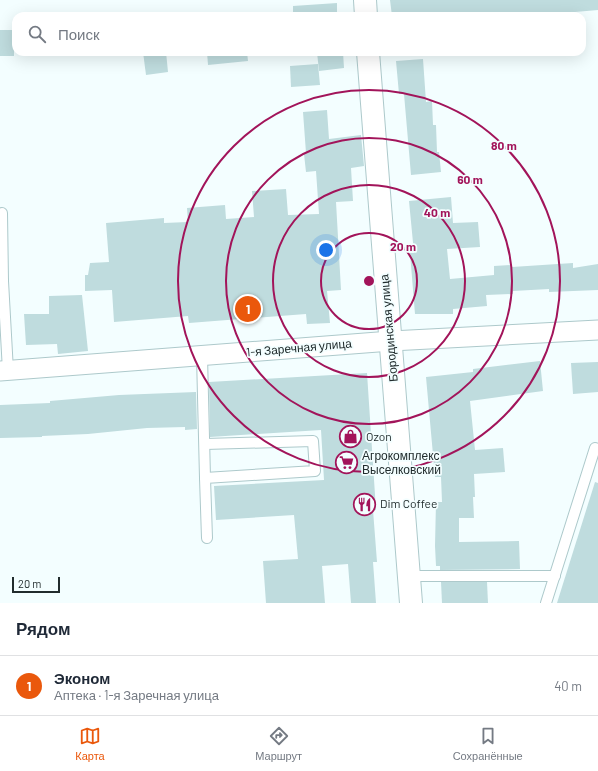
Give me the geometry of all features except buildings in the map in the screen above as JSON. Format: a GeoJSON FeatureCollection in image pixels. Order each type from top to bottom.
{"type":"FeatureCollection","features":[{"type":"Feature","properties":{"kind":"main road"},"geometry":{"type":"LineString","coordinates":[[364,0],[366,12]]}},
{"type":"Feature","properties":{"kind":"main road","name":"Бородинская улица"},"geometry":{"type":"LineString","coordinates":[[368,56],[411,603]]}},
{"type":"Feature","properties":{"kind":"street","name":"1-я Заречная улица"},"geometry":{"type":"LineString","coordinates":[[4,371],[391,341],[598,330]]}},
{"type":"Feature","properties":{"kind":"lane"},"geometry":{"type":"LineString","coordinates":[[2,213],[1,281],[4,371]]}},
{"type":"Feature","properties":{"kind":"lane"},"geometry":{"type":"LineString","coordinates":[[202,356],[207,538]]}},
{"type":"Feature","properties":{"kind":"lane"},"geometry":{"type":"LineString","coordinates":[[205,444],[313,441],[315,471],[205,478]]}},
{"type":"Feature","properties":{"kind":"lane"},"geometry":{"type":"LineString","coordinates":[[546,603],[595,448],[598,449]]}},
{"type":"Feature","properties":{"kind":"lane"},"geometry":{"type":"LineString","coordinates":[[408,576],[555,576]]}},
{"type":"Feature","properties":{"kind":"place","name":"Эконом"},"geometry":{"type":"Point","coordinates":[248,309]}},
{"type":"Feature","properties":{"kind":"place","name":"Ozon"},"geometry":{"type":"Point","coordinates":[351,437]}},
{"type":"Feature","properties":{"kind":"place","name":"Агрокомплекс Выселковский"},"geometry":{"type":"Point","coordinates":[346,463]}},
{"type":"Feature","properties":{"kind":"place","name":"Dim Coffee"},"geometry":{"type":"Point","coordinates":[364,504]}}]}
